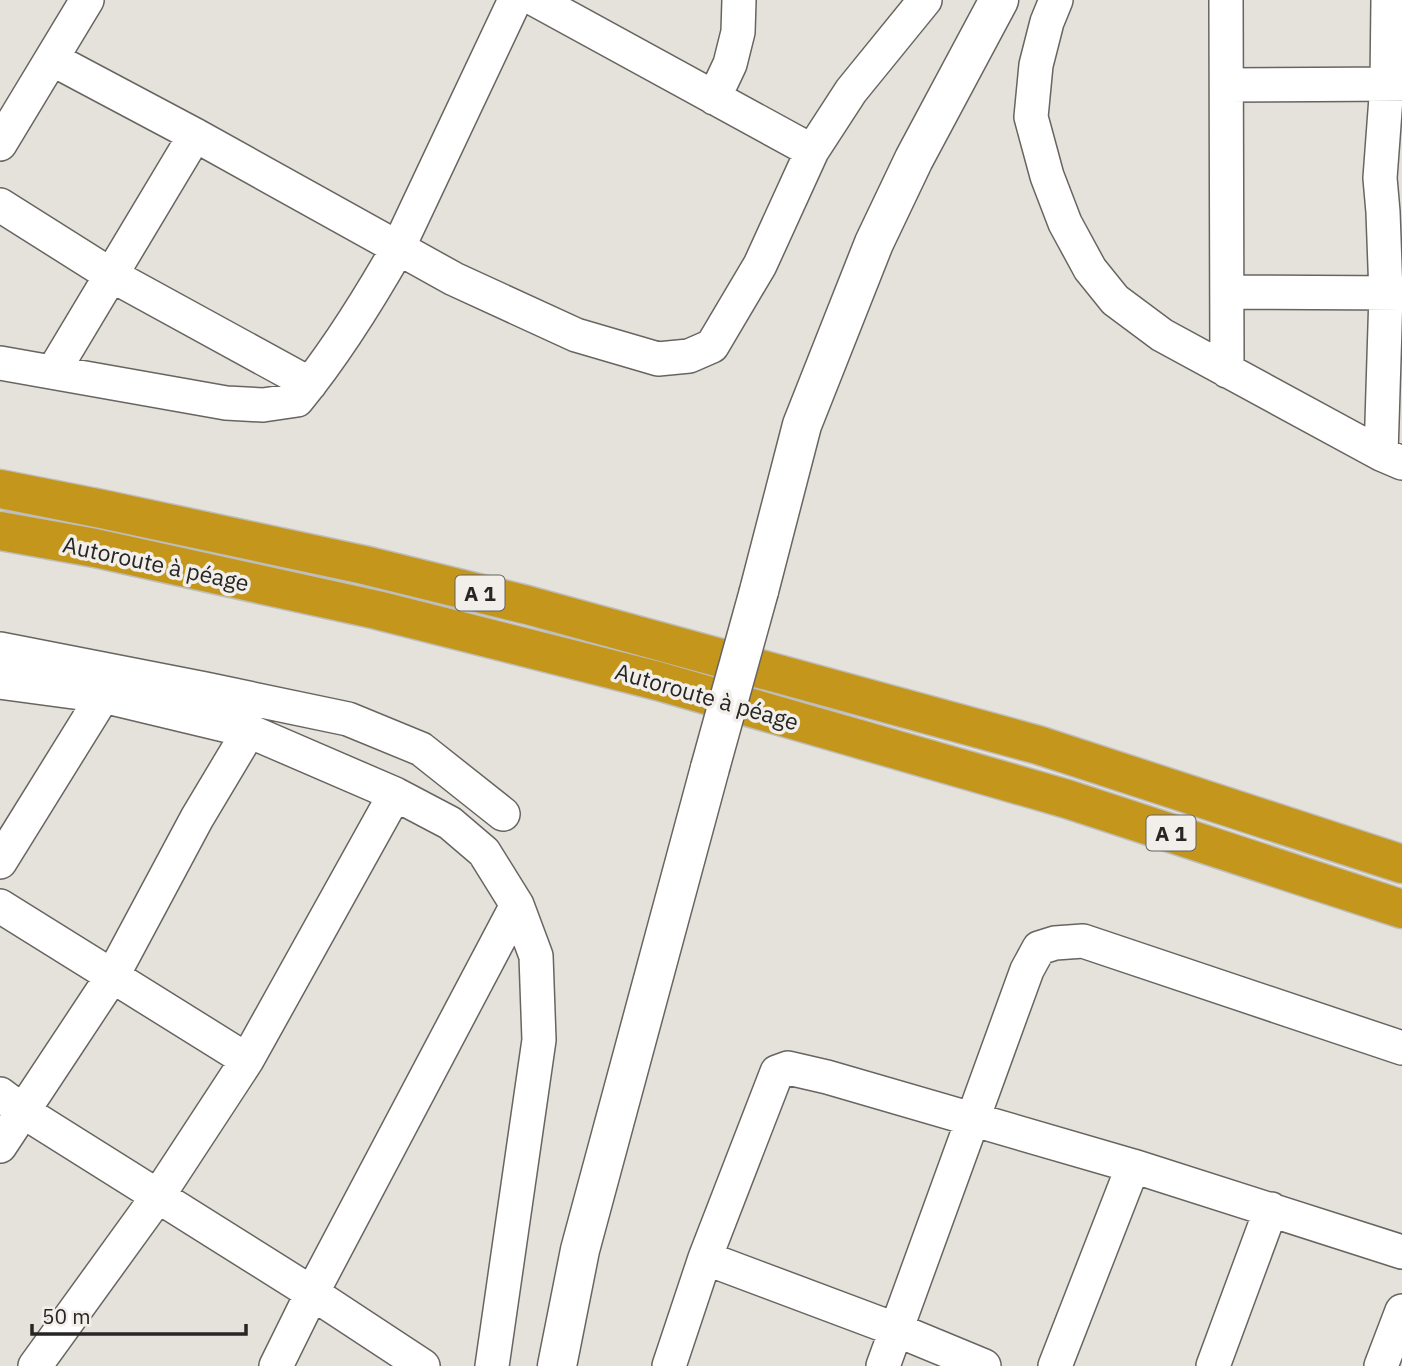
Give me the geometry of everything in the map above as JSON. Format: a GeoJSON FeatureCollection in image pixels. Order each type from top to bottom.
{"type":"FeatureCollection","features":[{"type":"Feature","properties":{"kind":"highway","name":"A 1"},"geometry":{"type":"LineString","coordinates":[[0,489],[364,565],[527,605],[1038,745],[1402,863]]}},
{"type":"Feature","properties":{"kind":"highway","name":"Autoroute à péage"},"geometry":{"type":"LineString","coordinates":[[0,531],[94,548],[377,610],[658,681],[1067,799],[1402,909]]}},
{"type":"Feature","properties":{"kind":"street"},"geometry":{"type":"LineString","coordinates":[[0,144],[88,0]]}},
{"type":"Feature","properties":{"kind":"street"},"geometry":{"type":"LineString","coordinates":[[0,363],[226,402],[263,405],[297,400],[376,287],[398,248],[514,0]]}},
{"type":"Feature","properties":{"kind":"street"},"geometry":{"type":"LineString","coordinates":[[536,0],[812,151]]}},
{"type":"Feature","properties":{"kind":"street"},"geometry":{"type":"LineString","coordinates":[[714,98],[730,64],[738,32],[739,0]]}},
{"type":"Feature","properties":{"kind":"street"},"geometry":{"type":"LineString","coordinates":[[52,59],[454,279],[576,335],[658,359],[690,356],[712,346],[760,265],[812,151],[851,92],[925,0]]}},
{"type":"Feature","properties":{"kind":"street"},"geometry":{"type":"LineString","coordinates":[[556,1366],[580,1250],[803,425],[874,243],[914,159],[999,0]]}},
{"type":"Feature","properties":{"kind":"street"},"geometry":{"type":"LineString","coordinates":[[1056,0],[1047,22],[1036,65],[1031,117],[1047,176],[1065,223],[1090,269],[1115,300],[1162,335],[1392,458],[1394,293],[1380,178],[1394,84],[1388,0]]}},
{"type":"Feature","properties":{"kind":"street"},"geometry":{"type":"LineString","coordinates":[[1226,0],[1227,371]]}},
{"type":"Feature","properties":{"kind":"street"},"geometry":{"type":"LineString","coordinates":[[1227,85],[1394,84]]}},
{"type":"Feature","properties":{"kind":"street"},"geometry":{"type":"LineString","coordinates":[[53,372],[195,135]]}},
{"type":"Feature","properties":{"kind":"street"},"geometry":{"type":"LineString","coordinates":[[0,205],[111,275],[310,384]]}},
{"type":"Feature","properties":{"kind":"street"},"geometry":{"type":"LineString","coordinates":[[1228,292],[1394,293]]}},
{"type":"Feature","properties":{"kind":"street"},"geometry":{"type":"LineString","coordinates":[[0,649],[348,719],[421,749],[503,814]]}},
{"type":"Feature","properties":{"kind":"street"},"geometry":{"type":"LineString","coordinates":[[0,682],[103,696],[249,731],[396,794],[450,823],[484,852],[517,905],[536,956],[539,1040],[492,1366]]}},
{"type":"Feature","properties":{"kind":"street"},"geometry":{"type":"LineString","coordinates":[[0,862],[103,696]]}},
{"type":"Feature","properties":{"kind":"street"},"geometry":{"type":"LineString","coordinates":[[0,1146],[12,1103],[113,975],[197,818],[249,731]]}},
{"type":"Feature","properties":{"kind":"street"},"geometry":{"type":"LineString","coordinates":[[34,1366],[158,1196],[247,1060],[396,794]]}},
{"type":"Feature","properties":{"kind":"street"},"geometry":{"type":"LineString","coordinates":[[276,1366],[517,905]]}},
{"type":"Feature","properties":{"kind":"street"},"geometry":{"type":"LineString","coordinates":[[0,906],[247,1060]]}},
{"type":"Feature","properties":{"kind":"street"},"geometry":{"type":"LineString","coordinates":[[883,1366],[1027,971],[1039,948],[1055,943],[1083,941],[1402,1048]]}},
{"type":"Feature","properties":{"kind":"street"},"geometry":{"type":"LineString","coordinates":[[669,1366],[705,1258],[777,1072],[788,1068],[1133,1166],[1401,1250]]}},
{"type":"Feature","properties":{"kind":"street"},"geometry":{"type":"LineString","coordinates":[[12,1103],[423,1366]]}},
{"type":"Feature","properties":{"kind":"street"},"geometry":{"type":"LineString","coordinates":[[1055,1366],[1133,1166]]}},
{"type":"Feature","properties":{"kind":"street"},"geometry":{"type":"LineString","coordinates":[[1213,1366],[1271,1209]]}},
{"type":"Feature","properties":{"kind":"street"},"geometry":{"type":"LineString","coordinates":[[705,1258],[897,1330],[984,1366]]}},
{"type":"Feature","properties":{"kind":"street"},"geometry":{"type":"LineString","coordinates":[[1381,1366],[1402,1311]]}}]}
